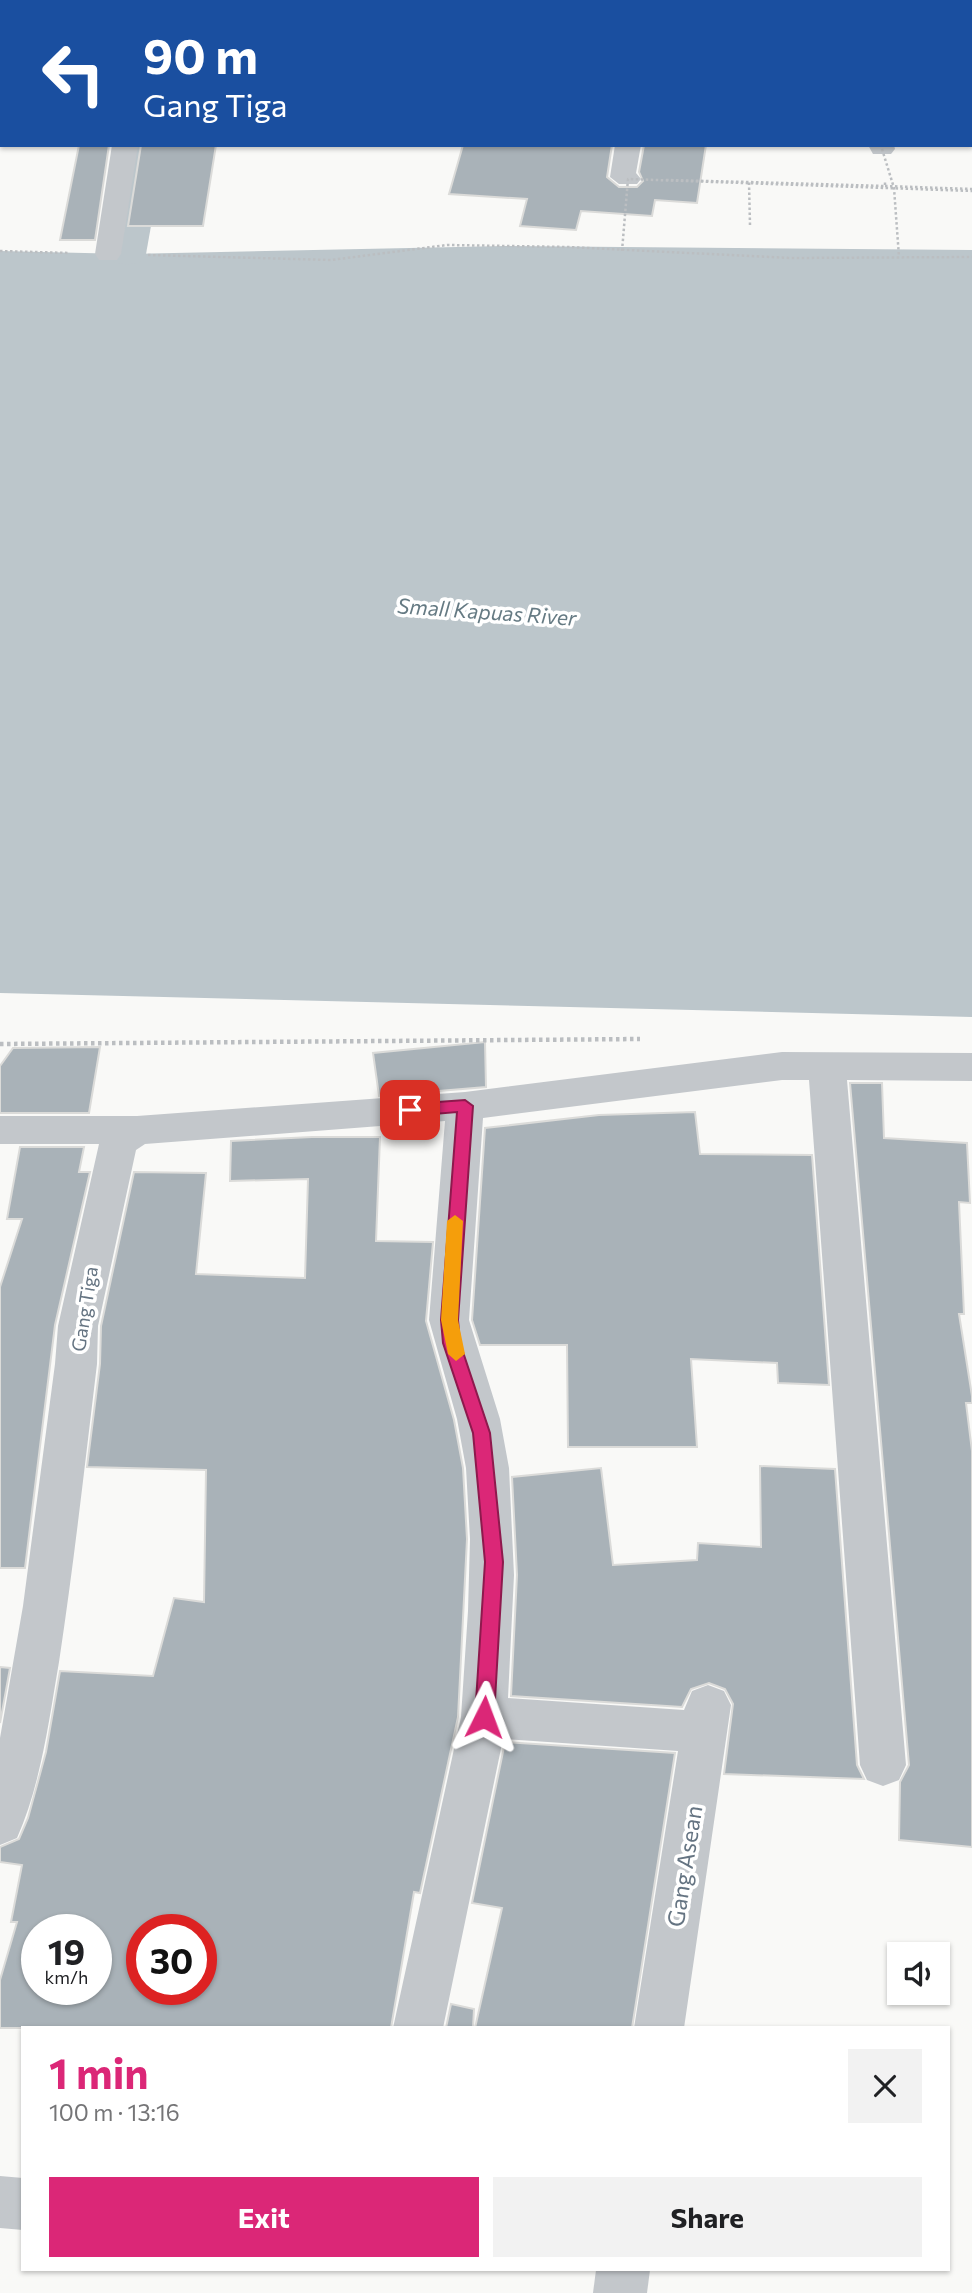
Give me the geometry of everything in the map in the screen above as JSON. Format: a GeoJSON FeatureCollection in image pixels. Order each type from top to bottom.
{"type":"FeatureCollection","features":[{"type":"Feature","properties":{"kind":"street"},"geometry":{"type":"LineString","coordinates":[[108,254],[125,147]]}},
{"type":"Feature","properties":{"kind":"street"},"geometry":{"type":"LineString","coordinates":[[628,147],[623,177],[628,179]]}},
{"type":"Feature","properties":{"kind":"street"},"geometry":{"type":"LineString","coordinates":[[0,1130],[137,1130],[465,1106],[782,1066],[972,1067]]}},
{"type":"Feature","properties":{"kind":"street"},"geometry":{"type":"LineString","coordinates":[[827,1066],[883,1765]]}},
{"type":"Feature","properties":{"kind":"street"},"geometry":{"type":"LineString","coordinates":[[418,2026],[484,1717],[494,1562],[482,1433],[452,1343],[449,1320],[465,1106]]}},
{"type":"Feature","properties":{"kind":"street","name":"Gang Tiga"},"geometry":{"type":"LineString","coordinates":[[0,1823],[24,1735],[45,1606],[76,1364],[78,1326],[118,1143],[137,1130]]}},
{"type":"Feature","properties":{"kind":"street","name":"Gang Asean"},"geometry":{"type":"LineString","coordinates":[[484,1717],[706,1718],[659,2026]]}},
{"type":"Feature","properties":{"kind":"street"},"geometry":{"type":"LineString","coordinates":[[0,2202],[21,2204]]}},
{"type":"Feature","properties":{"kind":"street"},"geometry":{"type":"LineString","coordinates":[[620,2293],[623,2271]]}},
{"type":"Feature","properties":{"kind":"path"},"geometry":{"type":"LineString","coordinates":[[882,147],[885,186]]}},
{"type":"Feature","properties":{"kind":"path"},"geometry":{"type":"LineString","coordinates":[[882,147],[894,188],[899,257]]}},
{"type":"Feature","properties":{"kind":"path"},"geometry":{"type":"LineString","coordinates":[[622,251],[628,179]]}},
{"type":"Feature","properties":{"kind":"path"},"geometry":{"type":"LineString","coordinates":[[628,179],[972,190]]}},
{"type":"Feature","properties":{"kind":"path"},"geometry":{"type":"LineString","coordinates":[[628,179],[972,190]]}},
{"type":"Feature","properties":{"kind":"path"},"geometry":{"type":"LineString","coordinates":[[749,182],[750,225]]}},
{"type":"Feature","properties":{"kind":"path"},"geometry":{"type":"LineString","coordinates":[[0,251],[331,260],[447,245],[792,258],[972,257]]}},
{"type":"Feature","properties":{"kind":"path"},"geometry":{"type":"LineString","coordinates":[[0,1044],[647,1039]]}},
{"type":"Feature","properties":{"kind":"water","name":"Small Kapuas River"},"geometry":{"type":"Polygon","coordinates":[[[505,246],[972,250],[972,1017],[0,993],[0,251],[127,254],[505,246]]]}},
{"type":"Feature","properties":{"kind":"building"},"geometry":{"type":"Polygon","coordinates":[[[79,147],[109,147],[95,240],[60,240],[79,147]]]}},
{"type":"Feature","properties":{"kind":"building"},"geometry":{"type":"Polygon","coordinates":[[[141,147],[216,147],[203,226],[128,226],[141,147]]]}},
{"type":"Feature","properties":{"kind":"building"},"geometry":{"type":"Polygon","coordinates":[[[462,147],[612,147],[607,177],[619,187],[637,187],[643,181],[639,172],[644,147],[706,147],[697,203],[655,200],[652,216],[581,211],[576,230],[520,226],[527,199],[449,194],[462,147]]]}},
{"type":"Feature","properties":{"kind":"building"},"geometry":{"type":"Polygon","coordinates":[[[485,1042],[486,1087],[379,1096],[373,1053],[485,1042]]]}},
{"type":"Feature","properties":{"kind":"building"},"geometry":{"type":"Polygon","coordinates":[[[100,1047],[89,1113],[0,1113],[0,1066],[13,1048],[100,1047]]]}},
{"type":"Feature","properties":{"kind":"building"},"geometry":{"type":"Polygon","coordinates":[[[850,1083],[882,1083],[884,1138],[967,1143],[970,1203],[959,1202],[964,1314],[959,1314],[972,1396],[972,1403],[966,1403],[972,1451],[972,1847],[899,1840],[900,1782],[909,1765],[850,1083]]]}},
{"type":"Feature","properties":{"kind":"building"},"geometry":{"type":"Polygon","coordinates":[[[695,1112],[700,1154],[812,1155],[829,1385],[778,1383],[777,1363],[691,1359],[697,1447],[568,1447],[567,1345],[480,1345],[472,1320],[485,1128],[599,1115],[695,1112]]]}},
{"type":"Feature","properties":{"kind":"building"},"geometry":{"type":"Polygon","coordinates":[[[380,1137],[376,1241],[433,1242],[426,1321],[454,1420],[463,1468],[467,1539],[458,1717],[420,1893],[414,1892],[391,2026],[0,2028],[0,1980],[17,1922],[11,1922],[22,1865],[0,1862],[0,1847],[19,1839],[28,1818],[46,1752],[60,1671],[153,1676],[174,1598],[204,1602],[206,1470],[87,1467],[100,1364],[101,1326],[134,1172],[206,1173],[196,1274],[305,1278],[308,1179],[230,1181],[231,1141],[380,1137]]]}},
{"type":"Feature","properties":{"kind":"building"},"geometry":{"type":"Polygon","coordinates":[[[20,1147],[84,1147],[79,1172],[90,1172],[55,1325],[25,1568],[0,1568],[0,1287],[22,1219],[7,1219],[20,1147]]]}},
{"type":"Feature","properties":{"kind":"building"},"geometry":{"type":"Polygon","coordinates":[[[760,1466],[835,1469],[857,1765],[864,1779],[724,1774],[733,1704],[725,1689],[709,1683],[691,1689],[682,1707],[511,1696],[517,1575],[512,1477],[601,1468],[613,1565],[697,1560],[698,1543],[761,1547],[760,1466]]]}},
{"type":"Feature","properties":{"kind":"building"},"geometry":{"type":"Polygon","coordinates":[[[0,1667],[10,1668],[0,1723],[0,1667]]]}},
{"type":"Feature","properties":{"kind":"building"},"geometry":{"type":"Polygon","coordinates":[[[505,1742],[675,1753],[632,2026],[475,2026],[502,1908],[472,1903],[505,1742]]]}},
{"type":"Feature","properties":{"kind":"building"},"geometry":{"type":"Polygon","coordinates":[[[451,2004],[474,2009],[473,2026],[446,2026],[451,2004]]]}},
{"type":"Feature","properties":{"kind":"waterway"},"geometry":{"type":"LineString","coordinates":[[127,254],[146,153]]}},
{"type":"Feature","properties":{"kind":"slow traffic"},"geometry":{"type":"LineString","coordinates":[[455,1221],[449,1320],[456,1354]]}},
{"type":"Feature","properties":{"kind":"route"},"geometry":{"type":"LineString","coordinates":[[410,1110],[465,1106],[449,1320],[452,1343],[482,1433],[494,1562],[484,1717]]}}]}
